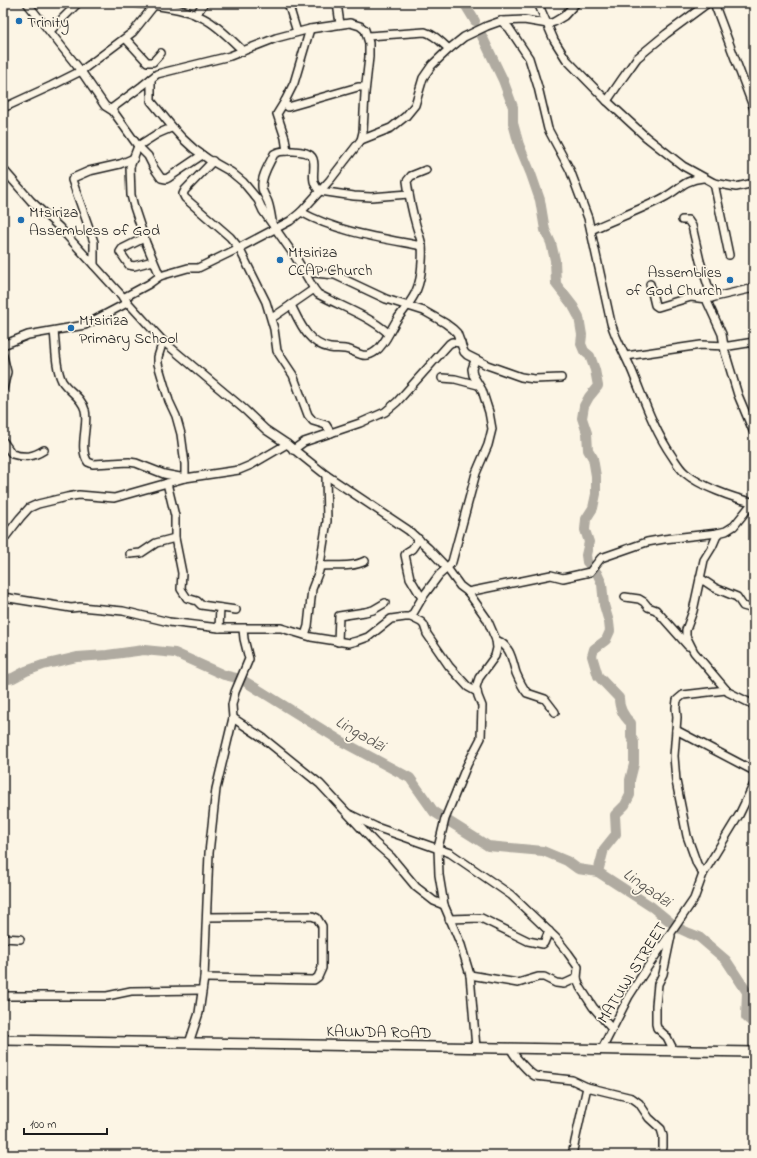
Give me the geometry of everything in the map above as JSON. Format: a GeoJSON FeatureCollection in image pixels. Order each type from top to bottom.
{"type":"FeatureCollection","features":[{"type":"Feature","properties":{"kind":"main road","name":"KAUNDA ROAD"},"geometry":{"type":"LineString","coordinates":[[3,1040],[754,1052]]}},
{"type":"Feature","properties":{"kind":"street"},"geometry":{"type":"LineString","coordinates":[[27,3],[81,71],[105,106],[111,109],[138,146],[148,156],[154,168],[163,179],[168,178],[202,155]]}},
{"type":"Feature","properties":{"kind":"street"},"geometry":{"type":"LineString","coordinates":[[50,31],[78,3]]}},
{"type":"Feature","properties":{"kind":"street"},"geometry":{"type":"LineString","coordinates":[[135,3],[155,4],[196,15],[209,21],[243,52]]}},
{"type":"Feature","properties":{"kind":"street"},"geometry":{"type":"LineString","coordinates":[[196,15],[204,3]]}},
{"type":"Feature","properties":{"kind":"street"},"geometry":{"type":"LineString","coordinates":[[288,3],[296,32]]}},
{"type":"Feature","properties":{"kind":"street"},"geometry":{"type":"LineString","coordinates":[[337,3],[340,24]]}},
{"type":"Feature","properties":{"kind":"street"},"geometry":{"type":"LineString","coordinates":[[538,3],[566,60],[646,137],[683,166],[714,183],[736,187],[754,183]]}},
{"type":"Feature","properties":{"kind":"street"},"geometry":{"type":"LineString","coordinates":[[361,140],[391,128],[406,116],[415,105],[423,78],[432,65],[464,37],[501,21],[524,20],[548,24],[560,20],[576,3]]}},
{"type":"Feature","properties":{"kind":"street"},"geometry":{"type":"LineString","coordinates":[[607,101],[637,58],[666,34],[708,3]]}},
{"type":"Feature","properties":{"kind":"street"},"geometry":{"type":"LineString","coordinates":[[714,3],[754,110]]}},
{"type":"Feature","properties":{"kind":"street"},"geometry":{"type":"LineString","coordinates":[[3,108],[81,71],[126,39],[139,26],[155,4]]}},
{"type":"Feature","properties":{"kind":"street"},"geometry":{"type":"LineString","coordinates":[[468,592],[550,575],[563,578],[590,572],[596,562],[601,558],[647,542],[718,533],[734,526],[753,502],[730,496],[692,478],[685,473],[667,450],[655,427],[626,356],[615,336],[591,230],[570,170],[548,129],[529,58],[509,28],[501,21]]}},
{"type":"Feature","properties":{"kind":"street"},"geometry":{"type":"LineString","coordinates":[[3,345],[28,335],[85,326],[160,276],[188,268],[198,268],[239,248],[274,227],[290,221],[301,212],[341,167],[361,140],[364,132],[365,87],[369,57],[368,36],[366,30],[354,23],[296,32],[276,38],[243,52],[202,64],[157,74],[111,109]]}},
{"type":"Feature","properties":{"kind":"street"},"geometry":{"type":"LineString","coordinates":[[287,151],[285,138],[277,114],[296,76],[310,29]]}},
{"type":"Feature","properties":{"kind":"street"},"geometry":{"type":"LineString","coordinates":[[368,36],[425,32],[431,33],[449,49]]}},
{"type":"Feature","properties":{"kind":"street"},"geometry":{"type":"LineString","coordinates":[[126,39],[147,62],[153,62],[161,53]]}},
{"type":"Feature","properties":{"kind":"street"},"geometry":{"type":"LineString","coordinates":[[150,79],[151,101],[182,138],[202,155],[231,172],[243,182],[258,200],[318,294],[365,316],[388,333]]}},
{"type":"Feature","properties":{"kind":"street"},"geometry":{"type":"LineString","coordinates":[[285,100],[285,104],[288,107],[358,87],[365,87]]}},
{"type":"Feature","properties":{"kind":"street"},"geometry":{"type":"LineString","coordinates":[[160,276],[144,238],[131,195],[130,167],[138,146],[167,129],[171,128],[174,130]]}},
{"type":"Feature","properties":{"kind":"street"},"geometry":{"type":"LineString","coordinates":[[274,227],[268,204],[262,190],[262,182],[274,154],[281,151],[299,151],[312,156],[315,161],[313,180],[320,191],[370,197],[409,194]]}},
{"type":"Feature","properties":{"kind":"street"},"geometry":{"type":"LineString","coordinates":[[94,265],[94,242],[72,180],[73,178],[89,171],[120,164],[134,158]]}},
{"type":"Feature","properties":{"kind":"street"},"geometry":{"type":"LineString","coordinates":[[213,161],[190,183],[184,194],[185,198],[230,237],[239,248],[266,302],[272,318],[277,352],[293,375],[308,415],[313,421],[326,425],[331,434]]}},
{"type":"Feature","properties":{"kind":"street"},"geometry":{"type":"LineString","coordinates":[[3,169],[31,201],[60,228],[163,341],[245,410],[266,430],[287,444],[326,475],[419,539],[447,568],[455,580],[468,592],[490,625],[496,640],[496,656],[479,678],[476,687],[482,706],[481,738],[467,765],[445,819],[438,848],[439,875],[444,905],[461,945],[470,975],[476,1048]]}},
{"type":"Feature","properties":{"kind":"street"},"geometry":{"type":"LineString","coordinates":[[3,169],[3,203]]}},
{"type":"Feature","properties":{"kind":"street"},"geometry":{"type":"LineString","coordinates":[[292,305],[303,329],[310,338],[318,344],[330,349],[346,349],[360,356],[368,355],[382,346],[388,333],[408,306],[418,289],[422,265],[422,246],[407,181],[411,176],[426,170]]}},
{"type":"Feature","properties":{"kind":"street"},"geometry":{"type":"LineString","coordinates":[[591,230],[663,198],[682,184],[696,178],[703,178]]}},
{"type":"Feature","properties":{"kind":"street"},"geometry":{"type":"LineString","coordinates":[[714,183],[729,255]]}},
{"type":"Feature","properties":{"kind":"street"},"geometry":{"type":"LineString","coordinates":[[301,212],[316,220],[360,234],[422,246]]}},
{"type":"Feature","properties":{"kind":"street"},"geometry":{"type":"LineString","coordinates":[[682,220],[688,220],[692,226],[709,298],[722,334],[738,395],[754,433]]}},
{"type":"Feature","properties":{"kind":"street"},"geometry":{"type":"LineString","coordinates":[[144,238],[122,249],[120,252],[129,265],[134,266],[153,261]]}},
{"type":"Feature","properties":{"kind":"street"},"geometry":{"type":"LineString","coordinates":[[304,272],[335,276],[386,299],[424,311],[446,323],[457,333],[464,352],[475,360],[522,377],[534,379],[561,378]]}},
{"type":"Feature","properties":{"kind":"street"},"geometry":{"type":"LineString","coordinates":[[650,284],[656,307],[692,297],[709,298],[754,288]]}},
{"type":"Feature","properties":{"kind":"street"},"geometry":{"type":"LineString","coordinates":[[272,318],[314,289]]}},
{"type":"Feature","properties":{"kind":"street"},"geometry":{"type":"LineString","coordinates":[[54,331],[57,363],[62,380],[75,394],[85,410],[84,439],[88,462],[93,464],[136,463],[164,474],[186,478]]}},
{"type":"Feature","properties":{"kind":"street"},"geometry":{"type":"LineString","coordinates":[[163,341],[158,357],[158,364],[181,434],[186,478]]}},
{"type":"Feature","properties":{"kind":"street"},"geometry":{"type":"LineString","coordinates":[[293,450],[304,442],[331,434],[385,412],[397,402],[449,344],[452,342],[461,343]]}},
{"type":"Feature","properties":{"kind":"street"},"geometry":{"type":"LineString","coordinates":[[626,356],[701,345],[725,346],[754,342]]}},
{"type":"Feature","properties":{"kind":"street"},"geometry":{"type":"LineString","coordinates":[[3,356],[7,378],[3,389]]}},
{"type":"Feature","properties":{"kind":"street"},"geometry":{"type":"LineString","coordinates":[[411,617],[422,598],[439,575],[452,562],[476,473],[491,436],[491,420],[489,412],[482,390],[478,386],[473,375],[472,369],[475,360]]}},
{"type":"Feature","properties":{"kind":"street"},"geometry":{"type":"LineString","coordinates":[[442,378],[455,379],[478,386]]}},
{"type":"Feature","properties":{"kind":"street"},"geometry":{"type":"LineString","coordinates":[[3,441],[12,454],[18,456],[30,457],[44,450]]}},
{"type":"Feature","properties":{"kind":"street"},"geometry":{"type":"LineString","coordinates":[[3,540],[26,512],[38,504],[79,495],[114,498],[186,478],[239,470],[251,465],[287,444]]}},
{"type":"Feature","properties":{"kind":"street"},"geometry":{"type":"LineString","coordinates":[[305,635],[308,626],[312,589],[320,566],[327,521],[326,475]]}},
{"type":"Feature","properties":{"kind":"street"},"geometry":{"type":"LineString","coordinates":[[167,483],[175,516],[175,538],[182,573],[180,586],[185,596],[197,601],[201,605],[236,610]]}},
{"type":"Feature","properties":{"kind":"street"},"geometry":{"type":"LineString","coordinates":[[694,652],[686,636],[686,630],[693,611],[705,557],[712,548],[718,533]]}},
{"type":"Feature","properties":{"kind":"street"},"geometry":{"type":"LineString","coordinates":[[130,554],[142,553],[156,543],[175,538]]}},
{"type":"Feature","properties":{"kind":"street"},"geometry":{"type":"LineString","coordinates":[[419,539],[412,549],[405,555],[410,578],[422,598]]}},
{"type":"Feature","properties":{"kind":"street"},"geometry":{"type":"LineString","coordinates":[[320,566],[341,565],[365,561]]}},
{"type":"Feature","properties":{"kind":"street"},"geometry":{"type":"LineString","coordinates":[[700,578],[715,588],[737,597],[743,606],[754,609]]}},
{"type":"Feature","properties":{"kind":"street"},"geometry":{"type":"LineString","coordinates":[[3,597],[71,608],[80,607],[122,611],[169,622],[219,628],[281,628],[305,635],[349,643],[368,637],[391,619],[411,617],[424,625],[427,634],[446,662],[468,687],[477,692]]}},
{"type":"Feature","properties":{"kind":"street"},"geometry":{"type":"LineString","coordinates":[[625,597],[639,598],[648,607],[656,610],[726,690],[742,700],[754,705]]}},
{"type":"Feature","properties":{"kind":"street"},"geometry":{"type":"LineString","coordinates":[[338,642],[339,616],[373,610],[385,603]]}},
{"type":"Feature","properties":{"kind":"street"},"geometry":{"type":"LineString","coordinates":[[219,628],[220,608]]}},
{"type":"Feature","properties":{"kind":"street"},"geometry":{"type":"LineString","coordinates":[[189,1043],[198,1018],[204,978],[209,852],[216,790],[233,718],[232,705],[235,692],[248,659],[243,629]]}},
{"type":"Feature","properties":{"kind":"street"},"geometry":{"type":"LineString","coordinates":[[496,640],[505,645],[508,650],[519,680],[527,692],[545,698],[555,712]]}},
{"type":"Feature","properties":{"kind":"street"},"geometry":{"type":"LineString","coordinates":[[703,874],[697,864],[687,836],[676,781],[674,756],[677,718],[676,704],[680,697],[689,694],[701,694],[726,690]]}},
{"type":"Feature","properties":{"kind":"street"},"geometry":{"type":"LineString","coordinates":[[233,718],[264,738],[279,752],[320,784],[375,843],[391,857],[416,887],[434,901],[444,905]]}},
{"type":"Feature","properties":{"kind":"street"},"geometry":{"type":"LineString","coordinates":[[676,730],[754,771]]}},
{"type":"Feature","properties":{"kind":"street","name":"MATUWI STREET"},"geometry":{"type":"LineString","coordinates":[[602,1049],[611,1028],[629,996],[694,900],[703,874],[739,815],[754,784]]}},
{"type":"Feature","properties":{"kind":"street"},"geometry":{"type":"LineString","coordinates":[[349,814],[376,827],[438,848],[454,856],[488,881],[511,895],[556,938],[576,964],[578,972],[577,978],[580,987],[593,1007],[611,1028]]}},
{"type":"Feature","properties":{"kind":"street"},"geometry":{"type":"LineString","coordinates":[[204,978],[314,980],[318,977],[322,968],[322,926],[317,918],[312,916],[207,917]]}},
{"type":"Feature","properties":{"kind":"street"},"geometry":{"type":"LineString","coordinates":[[449,919],[480,918],[528,941],[542,944],[544,943],[549,932]]}},
{"type":"Feature","properties":{"kind":"street"},"geometry":{"type":"LineString","coordinates":[[672,933],[664,968],[658,984],[656,1024],[657,1028],[667,1037],[674,1051]]}},
{"type":"Feature","properties":{"kind":"street"},"geometry":{"type":"LineString","coordinates":[[3,938],[20,939]]}},
{"type":"Feature","properties":{"kind":"street"},"geometry":{"type":"LineString","coordinates":[[470,975],[518,983],[532,978],[544,977],[556,984],[564,984],[577,978]]}},
{"type":"Feature","properties":{"kind":"street"},"geometry":{"type":"LineString","coordinates":[[3,996],[107,996],[131,991],[202,990]]}},
{"type":"Feature","properties":{"kind":"street"},"geometry":{"type":"LineString","coordinates":[[514,1048],[512,1051],[515,1056],[533,1075],[572,1080],[587,1087],[632,1098],[639,1103],[649,1118],[661,1129],[663,1146],[662,1153],[659,1155]]}},
{"type":"Feature","properties":{"kind":"street"},"geometry":{"type":"LineString","coordinates":[[572,1155],[587,1087]]}},
{"type":"Feature","properties":{"kind":"waterway"},"geometry":{"type":"LineString","coordinates":[[464,3],[475,21]]}},
{"type":"Feature","properties":{"kind":"waterway"},"geometry":{"type":"LineString","coordinates":[[481,34],[503,80],[513,107],[513,123],[519,145],[540,200],[545,230],[551,243],[555,260],[556,284],[573,306],[579,317],[582,335],[581,344],[584,351],[590,356],[595,370],[598,386],[584,406],[582,418],[587,433],[588,450],[593,458],[596,476],[596,494],[593,508],[586,519],[585,530],[589,542],[586,555],[587,562],[597,573],[602,584],[604,605],[610,631],[606,640],[594,649],[592,656],[598,676],[619,698],[622,712],[631,723],[631,737],[634,742],[634,764],[630,780],[630,795],[625,805],[615,815],[616,834],[604,849],[598,872]]}},
{"type":"Feature","properties":{"kind":"waterway","name":"Lingadzi"},"geometry":{"type":"LineString","coordinates":[[3,680],[13,678],[26,671],[43,665],[77,657],[144,650],[175,653],[224,675],[241,679],[341,741],[410,778],[434,812],[488,846],[543,851],[567,861],[578,869],[598,872],[652,907],[674,925]]}},
{"type":"Feature","properties":{"kind":"waterway"},"geometry":{"type":"LineString","coordinates":[[678,928],[699,937],[726,960],[747,992],[746,1017],[754,1024]]}},
{"type":"Feature","properties":{"kind":"place","name":"Trinity"},"geometry":{"type":"Point","coordinates":[19,21]}},
{"type":"Feature","properties":{"kind":"place","name":"Mtsiriza Assembless of God"},"geometry":{"type":"Point","coordinates":[21,220]}},
{"type":"Feature","properties":{"kind":"place","name":"Mtsiriza CCAP Church"},"geometry":{"type":"Point","coordinates":[280,260]}},
{"type":"Feature","properties":{"kind":"place","name":"Assemblies of God Church"},"geometry":{"type":"Point","coordinates":[730,280]}},
{"type":"Feature","properties":{"kind":"place","name":"Mtsiriza Primary School"},"geometry":{"type":"Point","coordinates":[71,328]}}]}
